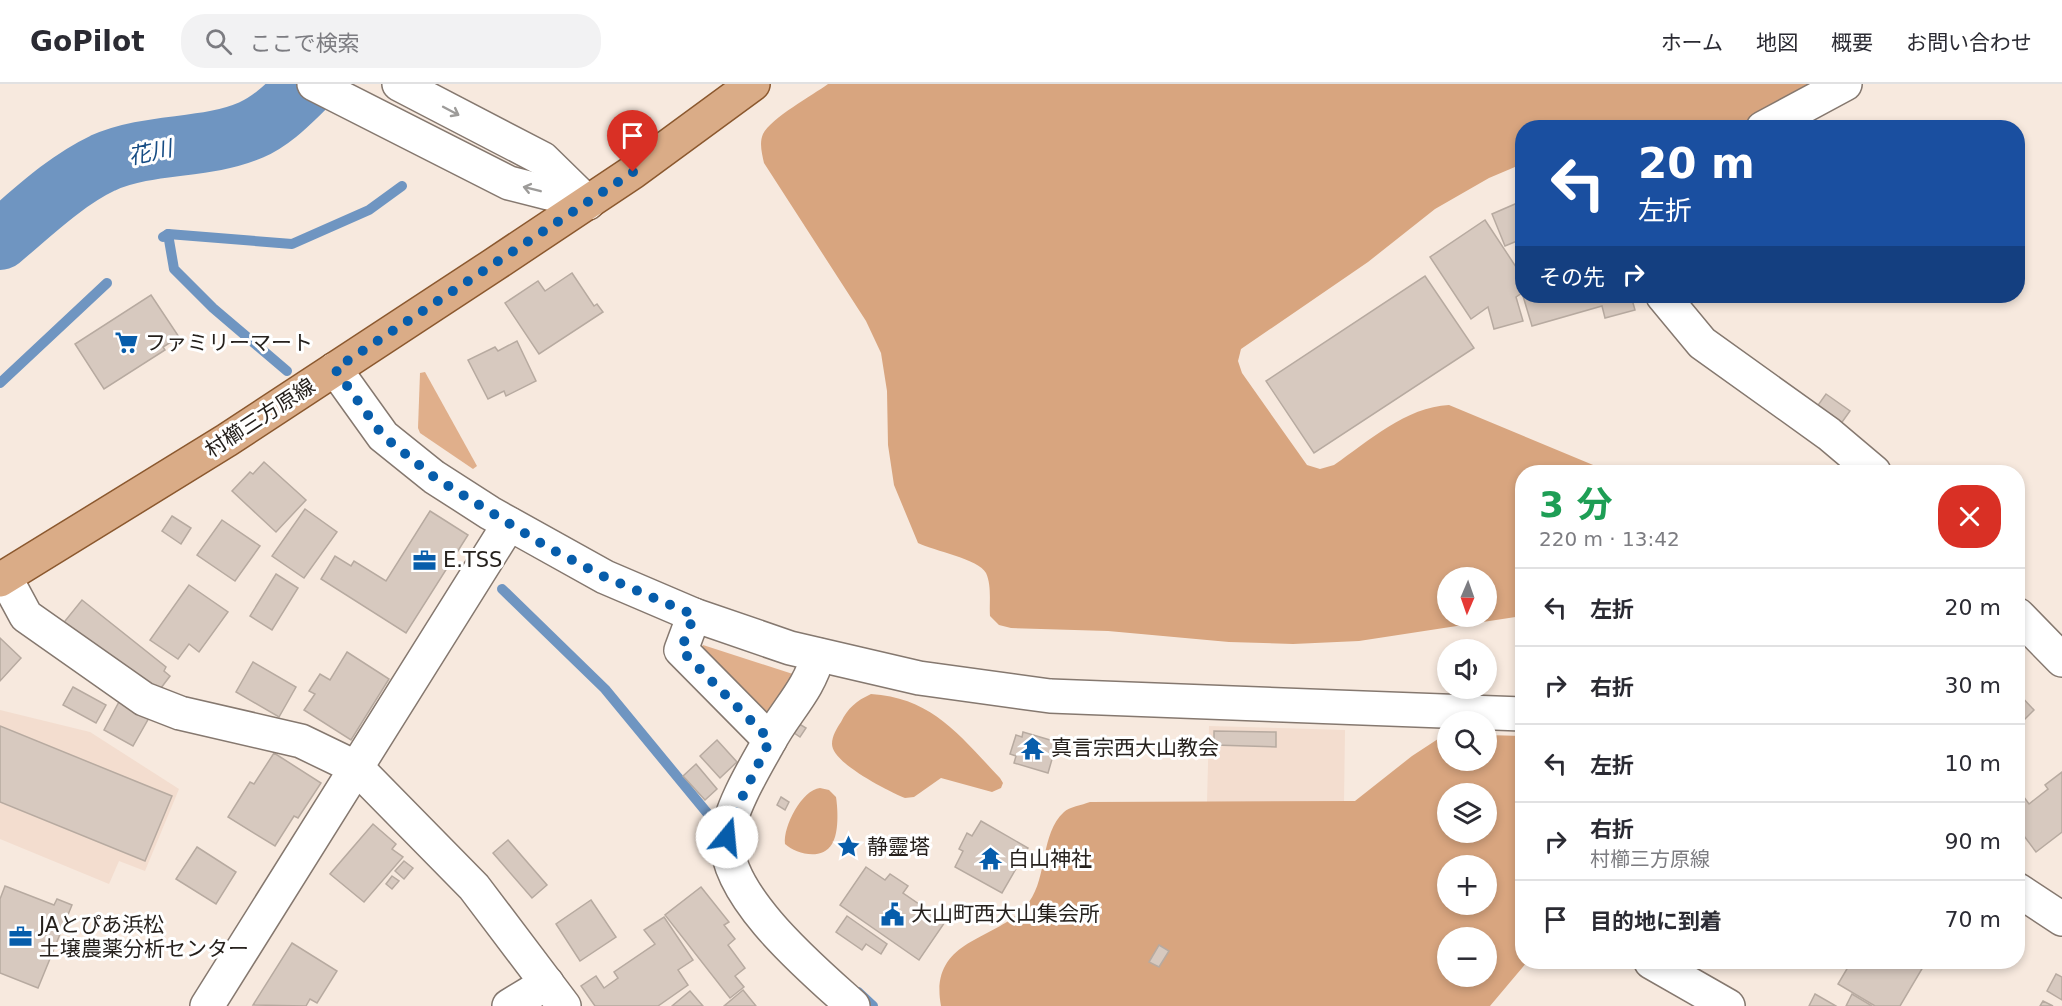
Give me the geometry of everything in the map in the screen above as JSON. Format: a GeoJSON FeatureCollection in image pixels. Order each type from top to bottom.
{"type":"FeatureCollection","features":[{"type":"Feature","properties":{"kind":"main road","name":"村櫛三方原線"},"geometry":{"type":"LineString","coordinates":[[3,578],[335,369],[588,203],[753,84]]}},
{"type":"Feature","properties":{"kind":"street"},"geometry":{"type":"LineString","coordinates":[[314,84],[509,183],[588,203]]}},
{"type":"Feature","properties":{"kind":"street"},"geometry":{"type":"LineString","coordinates":[[399,84],[543,159],[588,203]]}},
{"type":"Feature","properties":{"kind":"street"},"geometry":{"type":"LineString","coordinates":[[1778,120],[1845,84]]}},
{"type":"Feature","properties":{"kind":"street"},"geometry":{"type":"LineString","coordinates":[[1669,303],[1702,343],[1821,428],[1866,465]]}},
{"type":"Feature","properties":{"kind":"street"},"geometry":{"type":"LineString","coordinates":[[335,369],[383,436],[434,477],[509,524],[605,577],[694,615],[818,655],[918,678],[1050,696],[1515,714]]}},
{"type":"Feature","properties":{"kind":"street"},"geometry":{"type":"LineString","coordinates":[[207,1006],[509,524]]}},
{"type":"Feature","properties":{"kind":"street"},"geometry":{"type":"LineString","coordinates":[[3,578],[26,616],[144,699],[180,713],[301,741],[357,768],[474,887],[555,994],[509,1006]]}},
{"type":"Feature","properties":{"kind":"street"},"geometry":{"type":"LineString","coordinates":[[694,615],[681,650],[770,740]]}},
{"type":"Feature","properties":{"kind":"street"},"geometry":{"type":"LineString","coordinates":[[2025,622],[2062,660]]}},
{"type":"Feature","properties":{"kind":"street"},"geometry":{"type":"LineString","coordinates":[[818,655],[812,679],[770,740],[733,816],[727,837],[729,860],[737,880],[766,920],[795,952],[853,1006]]}},
{"type":"Feature","properties":{"kind":"street"},"geometry":{"type":"LineString","coordinates":[[2025,895],[2062,919]]}},
{"type":"Feature","properties":{"kind":"street"},"geometry":{"type":"LineString","coordinates":[[1663,969],[1728,1006]]}},
{"type":"Feature","properties":{"kind":"shaded area"},"geometry":{"type":"Polygon","coordinates":[[[828,84],[1820,84],[1747,120],[1515,120],[1515,167],[1489,178],[1435,209],[1368,262],[1241,349],[1238,361],[1242,373],[1307,465],[1320,469],[1334,465],[1374,436],[1403,419],[1433,407],[1449,405],[1593,465],[1515,465],[1515,617],[1497,620],[1497,567],[1437,567],[1437,627],[1450,627],[1359,641],[1293,644],[1229,642],[1108,631],[1011,628],[999,625],[990,616],[989,583],[982,568],[966,559],[918,543],[894,485],[888,445],[887,391],[881,353],[866,321],[764,163],[762,137],[774,121],[828,84]]]}},
{"type":"Feature","properties":{"kind":"shaded area"},"geometry":{"type":"Polygon","coordinates":[[[425,372],[477,466],[473,469],[420,433],[418,428],[420,373],[425,372]]]}},
{"type":"Feature","properties":{"kind":"shaded area"},"geometry":{"type":"Polygon","coordinates":[[[703,645],[799,676],[773,713],[763,714],[700,652],[703,645]]]}},
{"type":"Feature","properties":{"kind":"shaded area"},"geometry":{"type":"Polygon","coordinates":[[[871,694],[893,697],[929,711],[972,748],[1000,778],[1003,783],[1001,788],[992,792],[941,778],[914,797],[905,798],[862,776],[841,759],[834,751],[832,744],[838,727],[850,709],[871,694]]]}},
{"type":"Feature","properties":{"kind":"shaded area"},"geometry":{"type":"Polygon","coordinates":[[[0,710],[90,732],[179,789],[145,871],[119,861],[109,884],[0,839],[0,710]]]}},
{"type":"Feature","properties":{"kind":"shaded area"},"geometry":{"type":"Polygon","coordinates":[[[1209,726],[1345,730],[1344,803],[1207,802],[1209,726]]]}},
{"type":"Feature","properties":{"kind":"shaded area"},"geometry":{"type":"Polygon","coordinates":[[[1497,735],[1515,736],[1515,969],[1521,969],[1490,1006],[941,1006],[940,983],[945,966],[955,953],[1016,915],[1029,902],[1039,880],[1051,832],[1056,821],[1069,809],[1090,802],[1355,801],[1412,756],[1437,740],[1437,771],[1497,771],[1497,735]]]}},
{"type":"Feature","properties":{"kind":"shaded area"},"geometry":{"type":"Polygon","coordinates":[[[820,788],[829,790],[836,797],[836,834],[832,844],[822,853],[802,853],[785,844],[787,828],[800,802],[813,790],[820,788]]]}},
{"type":"Feature","properties":{"kind":"building"},"geometry":{"type":"Polygon","coordinates":[[[1515,204],[1515,242],[1505,246],[1492,214],[1515,204]]]}},
{"type":"Feature","properties":{"kind":"building"},"geometry":{"type":"Polygon","coordinates":[[[1485,220],[1515,265],[1515,303],[1518,303],[1523,321],[1494,329],[1488,307],[1471,319],[1430,257],[1485,220]]]}},
{"type":"Feature","properties":{"kind":"building"},"geometry":{"type":"Polygon","coordinates":[[[572,273],[594,306],[597,304],[603,312],[539,354],[505,303],[538,281],[545,291],[572,273]]]}},
{"type":"Feature","properties":{"kind":"building"},"geometry":{"type":"Polygon","coordinates":[[[1425,276],[1474,348],[1314,453],[1266,381],[1425,276]]]}},
{"type":"Feature","properties":{"kind":"building"},"geometry":{"type":"Polygon","coordinates":[[[151,295],[179,337],[163,347],[165,350],[104,389],[75,344],[151,295]]]}},
{"type":"Feature","properties":{"kind":"building"},"geometry":{"type":"Polygon","coordinates":[[[1525,303],[1633,303],[1635,310],[1605,318],[1602,306],[1532,326],[1525,303]]]}},
{"type":"Feature","properties":{"kind":"building"},"geometry":{"type":"Polygon","coordinates":[[[517,341],[536,381],[506,396],[504,391],[488,399],[468,360],[495,347],[498,351],[517,341]]]}},
{"type":"Feature","properties":{"kind":"building"},"geometry":{"type":"Polygon","coordinates":[[[1826,394],[1850,411],[1840,425],[1816,408],[1826,394]]]}},
{"type":"Feature","properties":{"kind":"building"},"geometry":{"type":"Polygon","coordinates":[[[264,462],[306,500],[276,532],[232,491],[250,472],[253,474],[264,462]]]}},
{"type":"Feature","properties":{"kind":"building"},"geometry":{"type":"Polygon","coordinates":[[[305,509],[337,532],[304,578],[272,556],[305,509]]]}},
{"type":"Feature","properties":{"kind":"building"},"geometry":{"type":"Polygon","coordinates":[[[430,511],[468,535],[406,633],[321,579],[335,556],[351,566],[354,561],[386,581],[430,511]]]}},
{"type":"Feature","properties":{"kind":"building"},"geometry":{"type":"Polygon","coordinates":[[[172,516],[191,528],[181,544],[162,531],[172,516]]]}},
{"type":"Feature","properties":{"kind":"building"},"geometry":{"type":"Polygon","coordinates":[[[222,520],[260,546],[235,581],[197,555],[222,520]]]}},
{"type":"Feature","properties":{"kind":"building"},"geometry":{"type":"Polygon","coordinates":[[[276,574],[298,588],[272,630],[250,616],[276,574]]]}},
{"type":"Feature","properties":{"kind":"building"},"geometry":{"type":"Polygon","coordinates":[[[189,585],[228,612],[199,652],[189,644],[178,659],[150,640],[189,585]]]}},
{"type":"Feature","properties":{"kind":"building"},"geometry":{"type":"Polygon","coordinates":[[[82,600],[166,667],[164,671],[170,676],[158,692],[61,626],[82,600]]]}},
{"type":"Feature","properties":{"kind":"building"},"geometry":{"type":"Polygon","coordinates":[[[0,638],[21,658],[0,681],[0,638]]]}},
{"type":"Feature","properties":{"kind":"building"},"geometry":{"type":"Polygon","coordinates":[[[347,652],[389,679],[351,740],[304,710],[315,694],[309,691],[320,674],[330,680],[347,652]]]}},
{"type":"Feature","properties":{"kind":"building"},"geometry":{"type":"Polygon","coordinates":[[[253,662],[296,687],[279,717],[236,692],[253,662]]]}},
{"type":"Feature","properties":{"kind":"building"},"geometry":{"type":"Polygon","coordinates":[[[73,687],[106,705],[96,723],[63,705],[73,687]]]}},
{"type":"Feature","properties":{"kind":"building"},"geometry":{"type":"Polygon","coordinates":[[[120,700],[150,716],[133,746],[104,730],[120,700]]]}},
{"type":"Feature","properties":{"kind":"building"},"geometry":{"type":"Polygon","coordinates":[[[2025,700],[2034,710],[2025,719],[2025,700]]]}},
{"type":"Feature","properties":{"kind":"building"},"geometry":{"type":"Polygon","coordinates":[[[796,722],[806,728],[800,737],[790,730],[796,722]]]}},
{"type":"Feature","properties":{"kind":"building"},"geometry":{"type":"Polygon","coordinates":[[[0,726],[172,796],[145,861],[0,802],[0,726]]]}},
{"type":"Feature","properties":{"kind":"building"},"geometry":{"type":"Polygon","coordinates":[[[1214,731],[1276,732],[1276,747],[1214,745],[1214,731]]]}},
{"type":"Feature","properties":{"kind":"building","name":"真言宗西大山教会"},"geometry":{"type":"Polygon","coordinates":[[[1023,732],[1057,742],[1048,773],[1014,763],[1016,756],[1010,754],[1016,735],[1022,737],[1023,732]]]}},
{"type":"Feature","properties":{"kind":"building"},"geometry":{"type":"Polygon","coordinates":[[[717,740],[737,762],[720,778],[700,756],[717,740]]]}},
{"type":"Feature","properties":{"kind":"building"},"geometry":{"type":"Polygon","coordinates":[[[274,753],[321,783],[298,818],[294,816],[275,846],[228,817],[250,782],[254,784],[274,753]]]}},
{"type":"Feature","properties":{"kind":"building"},"geometry":{"type":"Polygon","coordinates":[[[696,764],[717,789],[705,800],[683,776],[696,764]]]}},
{"type":"Feature","properties":{"kind":"building"},"geometry":{"type":"Polygon","coordinates":[[[2062,772],[2062,832],[2036,852],[2025,837],[2025,799],[2029,804],[2048,789],[2045,785],[2062,772]]]}},
{"type":"Feature","properties":{"kind":"building"},"geometry":{"type":"Polygon","coordinates":[[[781,797],[789,802],[785,810],[777,805],[781,797]]]}},
{"type":"Feature","properties":{"kind":"building","name":"白山神社"},"geometry":{"type":"Polygon","coordinates":[[[981,821],[1028,848],[1002,893],[955,867],[963,851],[959,849],[967,833],[972,836],[981,821]]]}},
{"type":"Feature","properties":{"kind":"building"},"geometry":{"type":"Polygon","coordinates":[[[373,824],[396,844],[392,849],[403,857],[364,902],[330,874],[373,824]]]}},
{"type":"Feature","properties":{"kind":"building"},"geometry":{"type":"Polygon","coordinates":[[[508,840],[547,885],[532,898],[493,853],[508,840]]]}},
{"type":"Feature","properties":{"kind":"building"},"geometry":{"type":"Polygon","coordinates":[[[197,847],[236,872],[216,904],[176,879],[197,847]]]}},
{"type":"Feature","properties":{"kind":"building"},"geometry":{"type":"Polygon","coordinates":[[[404,861],[413,868],[404,879],[395,871],[404,861]]]}},
{"type":"Feature","properties":{"kind":"building","name":"大山町西大山集会所"},"geometry":{"type":"Polygon","coordinates":[[[866,867],[885,880],[890,874],[908,886],[903,893],[945,922],[919,960],[840,905],[866,867]]]}},
{"type":"Feature","properties":{"kind":"building"},"geometry":{"type":"Polygon","coordinates":[[[392,876],[399,881],[392,889],[386,884],[392,876]]]}},
{"type":"Feature","properties":{"kind":"building"},"geometry":{"type":"Polygon","coordinates":[[[5,886],[54,905],[57,899],[72,905],[38,988],[0,973],[0,899],[5,886]]]}},
{"type":"Feature","properties":{"kind":"building"},"geometry":{"type":"Polygon","coordinates":[[[701,887],[729,922],[724,925],[735,939],[728,945],[745,968],[735,976],[744,987],[730,998],[665,915],[701,887]]]}},
{"type":"Feature","properties":{"kind":"building"},"geometry":{"type":"Polygon","coordinates":[[[591,900],[616,937],[580,961],[556,924],[591,900]]]}},
{"type":"Feature","properties":{"kind":"building"},"geometry":{"type":"Polygon","coordinates":[[[847,916],[887,944],[881,954],[866,944],[862,950],[836,932],[847,916]]]}},
{"type":"Feature","properties":{"kind":"building"},"geometry":{"type":"Polygon","coordinates":[[[664,917],[693,960],[678,970],[688,985],[658,1006],[595,1006],[581,986],[596,976],[604,988],[618,978],[614,972],[655,944],[644,930],[664,917]]]}},
{"type":"Feature","properties":{"kind":"building"},"geometry":{"type":"Polygon","coordinates":[[[292,943],[337,971],[317,1003],[310,999],[306,1006],[253,1005],[292,943]]]}},
{"type":"Feature","properties":{"kind":"building"},"geometry":{"type":"Polygon","coordinates":[[[1159,945],[1169,951],[1159,967],[1149,962],[1159,945]]]}},
{"type":"Feature","properties":{"kind":"building"},"geometry":{"type":"Polygon","coordinates":[[[1847,969],[1922,969],[1900,1006],[1875,1006],[1838,984],[1847,969]]]}},
{"type":"Feature","properties":{"kind":"building"},"geometry":{"type":"Polygon","coordinates":[[[2056,974],[2062,977],[2062,1000],[2047,991],[2056,974]]]}},
{"type":"Feature","properties":{"kind":"building"},"geometry":{"type":"Polygon","coordinates":[[[743,990],[756,1006],[724,1006],[743,990]]]}},
{"type":"Feature","properties":{"kind":"building"},"geometry":{"type":"Polygon","coordinates":[[[690,991],[703,1006],[672,1006],[690,991]]]}},
{"type":"Feature","properties":{"kind":"building"},"geometry":{"type":"Polygon","coordinates":[[[1815,994],[1836,1006],[1809,1006],[1815,994]]]}},
{"type":"Feature","properties":{"kind":"building"},"geometry":{"type":"Polygon","coordinates":[[[1852,994],[1872,1006],[1846,1006],[1852,994]]]}},
{"type":"Feature","properties":{"kind":"building"},"geometry":{"type":"Polygon","coordinates":[[[2043,1001],[2053,1006],[2040,1006],[2043,1001]]]}},
{"type":"Feature","properties":{"kind":"waterway","name":"花川"},"geometry":{"type":"LineString","coordinates":[[0,240],[62,188],[89,170],[121,156],[215,141],[251,130],[275,116],[309,84]]}},
{"type":"Feature","properties":{"kind":"waterway"},"geometry":{"type":"LineString","coordinates":[[163,237],[168,234],[292,244],[369,210],[402,186]]}},
{"type":"Feature","properties":{"kind":"waterway"},"geometry":{"type":"LineString","coordinates":[[168,234],[174,269],[213,308],[287,371]]}},
{"type":"Feature","properties":{"kind":"waterway"},"geometry":{"type":"LineString","coordinates":[[0,383],[107,283]]}},
{"type":"Feature","properties":{"kind":"waterway"},"geometry":{"type":"LineString","coordinates":[[502,589],[605,689],[713,820]]}},
{"type":"Feature","properties":{"kind":"waterway"},"geometry":{"type":"LineString","coordinates":[[858,992],[873,1006]]}},
{"type":"Feature","properties":{"kind":"place","name":"ファミリーマート"},"geometry":{"type":"Point","coordinates":[127,343]}},
{"type":"Feature","properties":{"kind":"place","name":"E.TSS"},"geometry":{"type":"Point","coordinates":[425,560]}},
{"type":"Feature","properties":{"kind":"place","name":"真言宗西大山教会"},"geometry":{"type":"Point","coordinates":[1033,748]}},
{"type":"Feature","properties":{"kind":"place","name":"静靈塔"},"geometry":{"type":"Point","coordinates":[849,847]}},
{"type":"Feature","properties":{"kind":"place","name":"白山神社"},"geometry":{"type":"Point","coordinates":[990,859]}},
{"type":"Feature","properties":{"kind":"place","name":"大山町西大山集会所"},"geometry":{"type":"Point","coordinates":[893,914]}},
{"type":"Feature","properties":{"kind":"place","name":"JAとぴあ浜松 土壌農薬分析センター"},"geometry":{"type":"Point","coordinates":[21,937]}},
{"type":"Feature","properties":{"kind":"route"},"geometry":{"type":"LineString","coordinates":[[633,172],[335,369],[383,436],[434,477],[547,547],[605,577],[694,615],[681,650],[770,740],[733,816],[727,837]]}}]}
